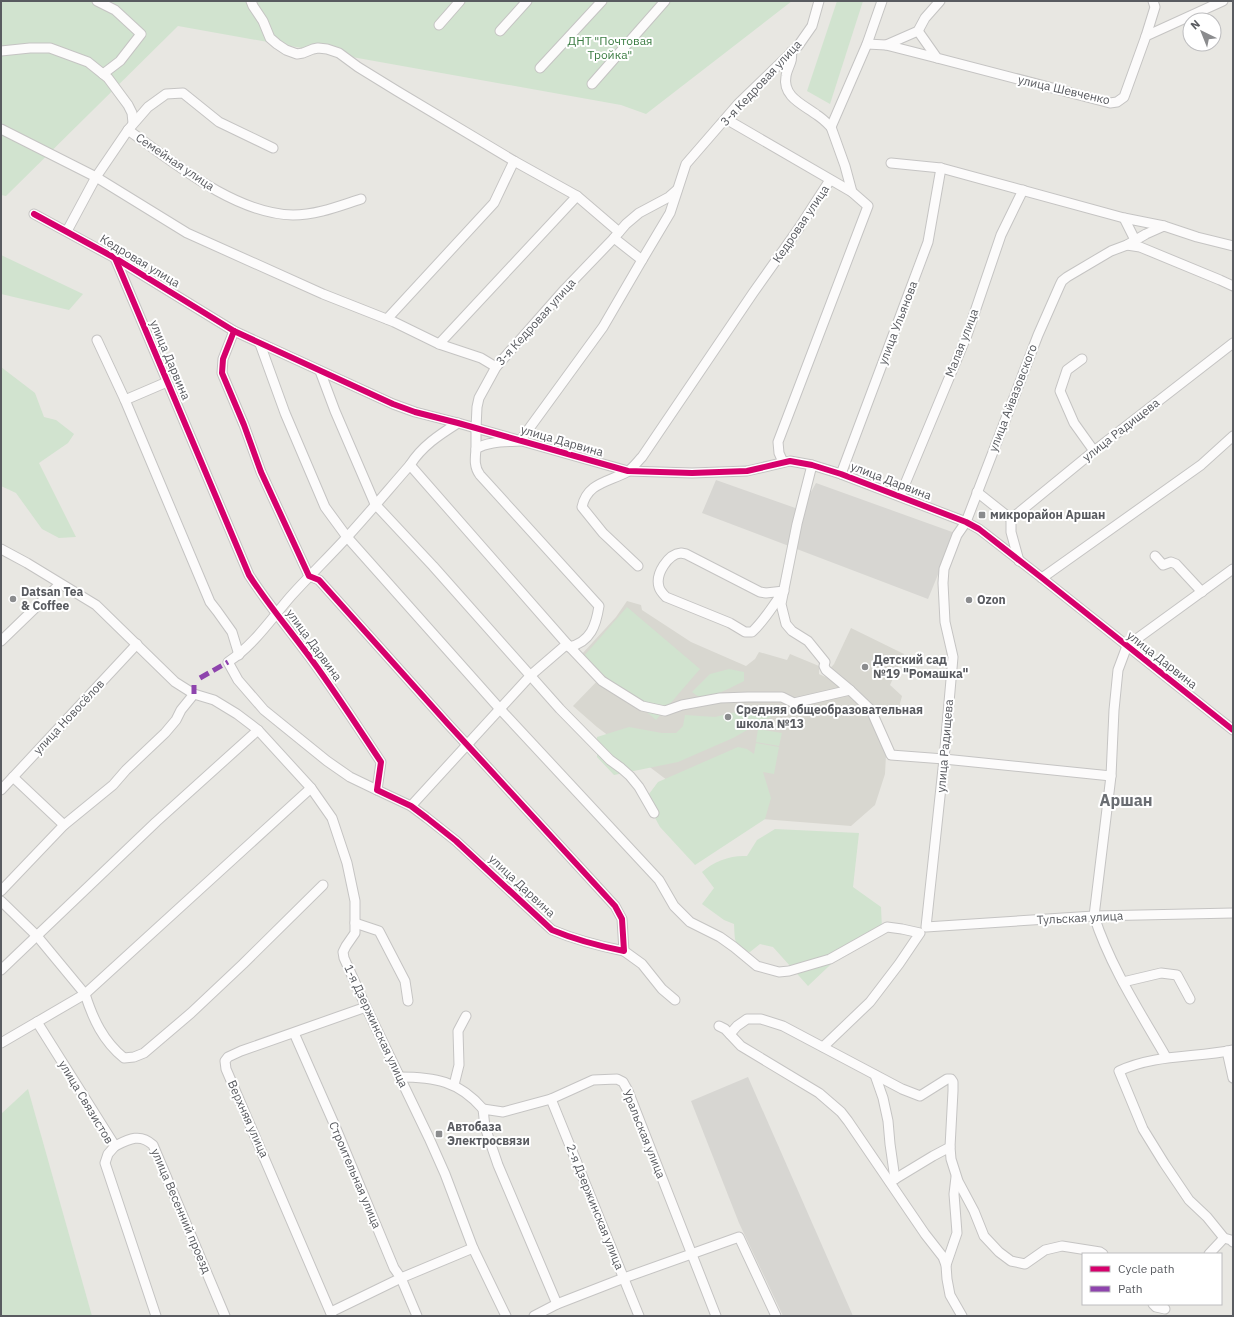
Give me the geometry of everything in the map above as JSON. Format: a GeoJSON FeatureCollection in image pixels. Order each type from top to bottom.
{"type":"FeatureCollection","features":[{"type":"Feature","properties":{"kind":"street"},"geometry":{"type":"LineString","coordinates":[[97,1],[115,10],[141,34],[120,61],[103,74]]}},
{"type":"Feature","properties":{"kind":"street"},"geometry":{"type":"LineString","coordinates":[[251,1],[263,21],[270,38],[286,50],[297,54],[318,48],[339,53],[358,67],[397,91],[514,161],[577,196],[642,260]]}},
{"type":"Feature","properties":{"kind":"street"},"geometry":{"type":"LineString","coordinates":[[439,25],[460,1]]}},
{"type":"Feature","properties":{"kind":"street"},"geometry":{"type":"LineString","coordinates":[[500,30],[527,1]]}},
{"type":"Feature","properties":{"kind":"street"},"geometry":{"type":"LineString","coordinates":[[540,68],[602,1]]}},
{"type":"Feature","properties":{"kind":"street"},"geometry":{"type":"LineString","coordinates":[[592,84],[665,1]]}},
{"type":"Feature","properties":{"kind":"street","name":"3-я Кедровая улица"},"geometry":{"type":"LineString","coordinates":[[476,449],[476,414],[479,398],[496,367],[565,288],[626,224],[638,213],[669,197],[677,190],[686,164],[738,104],[791,52],[808,33],[812,26],[819,1]]}},
{"type":"Feature","properties":{"kind":"street"},"geometry":{"type":"LineString","coordinates":[[832,127],[867,44],[882,1]]}},
{"type":"Feature","properties":{"kind":"street"},"geometry":{"type":"LineString","coordinates":[[886,46],[918,31],[925,18],[940,1]]}},
{"type":"Feature","properties":{"kind":"street"},"geometry":{"type":"LineString","coordinates":[[1146,36],[1155,7],[1153,1]]}},
{"type":"Feature","properties":{"kind":"street"},"geometry":{"type":"LineString","coordinates":[[1146,36],[1223,1]]}},
{"type":"Feature","properties":{"kind":"street"},"geometry":{"type":"LineString","coordinates":[[918,31],[937,58]]}},
{"type":"Feature","properties":{"kind":"street","name":"улица Шевченко"},"geometry":{"type":"LineString","coordinates":[[937,58],[1110,103],[1117,102],[1124,98],[1146,36]]}},
{"type":"Feature","properties":{"kind":"street"},"geometry":{"type":"LineString","coordinates":[[867,44],[886,46],[937,58]]}},
{"type":"Feature","properties":{"kind":"street"},"geometry":{"type":"LineString","coordinates":[[1,51],[30,48],[50,48],[88,62],[108,78],[128,105],[132,113],[131,126]]}},
{"type":"Feature","properties":{"kind":"street"},"geometry":{"type":"LineString","coordinates":[[791,52],[792,57],[785,82],[788,92],[795,100],[818,115],[832,127],[852,192]]}},
{"type":"Feature","properties":{"kind":"street"},"geometry":{"type":"LineString","coordinates":[[67,231],[96,178],[131,126],[148,107],[166,94],[184,93],[219,122],[273,148]]}},
{"type":"Feature","properties":{"kind":"street"},"geometry":{"type":"LineString","coordinates":[[726,119],[830,180]]}},
{"type":"Feature","properties":{"kind":"street","name":"Семейная улица"},"geometry":{"type":"LineString","coordinates":[[131,126],[202,183],[255,208],[272,213],[293,215],[313,214],[361,199]]}},
{"type":"Feature","properties":{"kind":"street"},"geometry":{"type":"LineString","coordinates":[[1,129],[96,178],[187,233],[323,294],[387,319],[439,344],[481,358],[496,367]]}},
{"type":"Feature","properties":{"kind":"street"},"geometry":{"type":"LineString","coordinates":[[387,319],[494,203],[514,161]]}},
{"type":"Feature","properties":{"kind":"street"},"geometry":{"type":"LineString","coordinates":[[890,164],[941,168],[1124,218],[1164,226],[1197,237],[1233,246]]}},
{"type":"Feature","properties":{"kind":"street","name":"улица Ульянова"},"geometry":{"type":"LineString","coordinates":[[841,474],[928,242],[941,168]]}},
{"type":"Feature","properties":{"kind":"street","name":"Кедровая улица"},"geometry":{"type":"LineString","coordinates":[[628,471],[642,456],[799,228],[830,180],[852,192],[868,206],[778,442],[779,453],[783,462]]}},
{"type":"Feature","properties":{"kind":"street"},"geometry":{"type":"LineString","coordinates":[[520,441],[603,327],[670,213],[677,190]]}},
{"type":"Feature","properties":{"kind":"street","name":"Малая улица"},"geometry":{"type":"LineString","coordinates":[[900,496],[967,335],[1001,235],[1023,190]]}},
{"type":"Feature","properties":{"kind":"street"},"geometry":{"type":"LineString","coordinates":[[439,344],[577,196]]}},
{"type":"Feature","properties":{"kind":"street","name":"Кедровая улица"},"geometry":{"type":"LineString","coordinates":[[34,214],[115,258],[234,331]]}},
{"type":"Feature","properties":{"kind":"street"},"geometry":{"type":"LineString","coordinates":[[1124,218],[1131,242],[1233,286]]}},
{"type":"Feature","properties":{"kind":"street"},"geometry":{"type":"LineString","coordinates":[[1131,242],[1164,226]]}},
{"type":"Feature","properties":{"kind":"street","name":"улица Айвазовского"},"geometry":{"type":"LineString","coordinates":[[966,522],[1038,335],[1060,285],[1067,277],[1111,251],[1131,242]]}},
{"type":"Feature","properties":{"kind":"street","name":"улица Дарвина"},"geometry":{"type":"LineString","coordinates":[[115,258],[249,575],[263,597],[277,612],[328,683],[381,762],[377,790]]}},
{"type":"Feature","properties":{"kind":"street"},"geometry":{"type":"LineString","coordinates":[[476,428],[415,412],[393,404],[234,331],[223,359],[222,373],[244,425],[260,472],[309,576],[319,580],[615,906],[622,919],[624,951],[642,964],[662,989],[674,1000]]}},
{"type":"Feature","properties":{"kind":"street"},"geometry":{"type":"LineString","coordinates":[[97,340],[125,400],[210,602],[232,632],[239,655]]}},
{"type":"Feature","properties":{"kind":"street","name":"улица Радищева"},"geometry":{"type":"LineString","coordinates":[[1011,519],[1094,451],[1233,343]]}},
{"type":"Feature","properties":{"kind":"street"},"geometry":{"type":"LineString","coordinates":[[260,344],[285,413],[325,507],[347,537],[500,709],[659,880],[674,906],[690,922],[720,937],[757,966],[779,972],[789,971],[830,959],[887,927],[923,930]]}},
{"type":"Feature","properties":{"kind":"street"},"geometry":{"type":"LineString","coordinates":[[1082,359],[1067,370],[1060,391],[1074,423],[1094,451]]}},
{"type":"Feature","properties":{"kind":"street"},"geometry":{"type":"LineString","coordinates":[[320,371],[335,411],[376,504],[560,709],[610,760],[630,776],[639,787],[654,813]]}},
{"type":"Feature","properties":{"kind":"street"},"geometry":{"type":"LineString","coordinates":[[125,400],[167,382]]}},
{"type":"Feature","properties":{"kind":"street","name":"улица Дарвина"},"geometry":{"type":"LineString","coordinates":[[458,423],[435,438],[416,455],[410,465],[376,504],[347,537],[309,576],[252,643],[239,655],[228,662],[238,680],[264,710],[327,761],[350,777],[411,806],[456,841],[552,930],[570,938],[597,946],[624,951]]}},
{"type":"Feature","properties":{"kind":"street","name":"улица Дарвина"},"geometry":{"type":"LineString","coordinates":[[476,428],[628,471],[692,473],[747,470],[790,461],[841,474],[966,522],[979,529],[1042,578],[1233,730]]}},
{"type":"Feature","properties":{"kind":"street"},"geometry":{"type":"LineString","coordinates":[[1042,578],[1201,465],[1233,436]]}},
{"type":"Feature","properties":{"kind":"street","name":"улица Дарвина"},"geometry":{"type":"LineString","coordinates":[[476,449],[490,444],[520,441]]}},
{"type":"Feature","properties":{"kind":"street"},"geometry":{"type":"LineString","coordinates":[[411,806],[531,675],[568,646],[577,646],[592,632],[600,606],[476,470],[476,449]]}},
{"type":"Feature","properties":{"kind":"street"},"geometry":{"type":"LineString","coordinates":[[410,465],[568,646],[602,681],[642,706],[664,711],[682,705],[720,698],[748,697],[782,697],[794,703],[850,690]]}},
{"type":"Feature","properties":{"kind":"street"},"geometry":{"type":"LineString","coordinates":[[812,466],[781,604],[786,624],[792,631],[808,641],[825,662],[824,666],[826,670],[872,710],[890,755],[944,758],[1111,776]]}},
{"type":"Feature","properties":{"kind":"street"},"geometry":{"type":"LineString","coordinates":[[628,471],[596,485],[585,495],[582,506],[603,533],[638,566]]}},
{"type":"Feature","properties":{"kind":"street"},"geometry":{"type":"LineString","coordinates":[[977,492],[1011,519],[1011,532],[1019,561]]}},
{"type":"Feature","properties":{"kind":"street","name":"улица Радищева"},"geometry":{"type":"LineString","coordinates":[[923,930],[944,758],[953,657],[945,622],[943,583],[944,569],[957,534],[966,522]]}},
{"type":"Feature","properties":{"kind":"street","name":"1-я Дзержинская улица"},"geometry":{"type":"LineString","coordinates":[[1,549],[96,605],[175,682],[194,694],[214,700],[237,714],[258,730],[311,788],[332,818],[346,863],[355,901],[355,933],[343,952],[344,958],[445,1174],[473,1248],[506,1316]]}},
{"type":"Feature","properties":{"kind":"street"},"geometry":{"type":"LineString","coordinates":[[681,553],[686,554],[760,592],[766,593],[784,591],[752,632],[745,632],[730,623],[666,597],[659,588],[658,582],[663,566],[668,559],[681,553]]}},
{"type":"Feature","properties":{"kind":"street"},"geometry":{"type":"LineString","coordinates":[[1155,556],[1163,565],[1171,562],[1176,564],[1202,592]]}},
{"type":"Feature","properties":{"kind":"street"},"geometry":{"type":"LineString","coordinates":[[1166,1057],[1123,982],[1101,937],[1094,916],[1111,776],[1114,710],[1118,670],[1127,646],[1233,569]]}},
{"type":"Feature","properties":{"kind":"street"},"geometry":{"type":"LineString","coordinates":[[1,641],[60,584]]}},
{"type":"Feature","properties":{"kind":"street","name":"улица Новосёлов"},"geometry":{"type":"LineString","coordinates":[[1,790],[137,644]]}},
{"type":"Feature","properties":{"kind":"street"},"geometry":{"type":"LineString","coordinates":[[1,891],[64,826],[114,785],[126,770],[165,733],[194,694]]}},
{"type":"Feature","properties":{"kind":"street"},"geometry":{"type":"LineString","coordinates":[[1,970],[156,822],[258,730]]}},
{"type":"Feature","properties":{"kind":"street"},"geometry":{"type":"LineString","coordinates":[[13,777],[64,826]]}},
{"type":"Feature","properties":{"kind":"street"},"geometry":{"type":"LineString","coordinates":[[1,1043],[85,994],[311,788]]}},
{"type":"Feature","properties":{"kind":"street"},"geometry":{"type":"LineString","coordinates":[[1,901],[38,936],[85,994],[93,1016],[104,1037],[113,1049],[124,1058],[134,1057],[144,1053],[214,991],[323,885]]}},
{"type":"Feature","properties":{"kind":"street","name":"Тульская улица"},"geometry":{"type":"LineString","coordinates":[[923,930],[1094,916],[1233,913]]}},
{"type":"Feature","properties":{"kind":"street"},"geometry":{"type":"LineString","coordinates":[[356,923],[379,931],[406,982],[408,1001]]}},
{"type":"Feature","properties":{"kind":"street"},"geometry":{"type":"LineString","coordinates":[[823,1047],[870,1002],[923,930]]}},
{"type":"Feature","properties":{"kind":"street"},"geometry":{"type":"LineString","coordinates":[[1123,982],[1161,974],[1177,975],[1190,999]]}},
{"type":"Feature","properties":{"kind":"street","name":"Верхняя улица"},"geometry":{"type":"LineString","coordinates":[[331,1314],[226,1069],[225,1061],[228,1057],[241,1051],[366,1007]]}},
{"type":"Feature","properties":{"kind":"street"},"geometry":{"type":"LineString","coordinates":[[454,1085],[459,1065],[458,1031],[466,1016]]}},
{"type":"Feature","properties":{"kind":"street"},"geometry":{"type":"LineString","coordinates":[[730,1034],[737,1026],[747,1019],[761,1019],[783,1026],[902,1089],[920,1096],[947,1079],[951,1080],[953,1082],[950,1147],[951,1159],[956,1174],[984,1236],[999,1252],[1011,1261],[1025,1264],[1045,1250],[1062,1246],[1102,1253]]}},
{"type":"Feature","properties":{"kind":"street","name":"улица Связистов"},"geometry":{"type":"LineString","coordinates":[[37,1022],[114,1146],[108,1154],[105,1163],[156,1316]]}},
{"type":"Feature","properties":{"kind":"street"},"geometry":{"type":"LineString","coordinates":[[719,1026],[725,1029],[741,1046],[819,1093],[841,1112],[893,1181],[925,1234],[943,1257],[946,1265],[950,1294],[962,1316]]}},
{"type":"Feature","properties":{"kind":"street","name":"Строительная улица"},"geometry":{"type":"LineString","coordinates":[[294,1033],[335,1126],[394,1268],[402,1278],[416,1316]]}},
{"type":"Feature","properties":{"kind":"street"},"geometry":{"type":"LineString","coordinates":[[1233,1078],[1230,1051],[1166,1057],[1131,1065],[1119,1071],[1143,1129],[1164,1163],[1189,1200],[1207,1217],[1224,1238],[1233,1242]]}},
{"type":"Feature","properties":{"kind":"street"},"geometry":{"type":"LineString","coordinates":[[875,1075],[883,1098],[888,1121],[893,1181]]}},
{"type":"Feature","properties":{"kind":"street"},"geometry":{"type":"LineString","coordinates":[[399,1078],[420,1077],[454,1085],[467,1094],[483,1109],[485,1126],[498,1165],[557,1304]]}},
{"type":"Feature","properties":{"kind":"street","name":"Уральская улица"},"geometry":{"type":"LineString","coordinates":[[483,1109],[503,1112],[551,1099],[593,1080],[617,1079],[623,1082],[628,1091],[716,1316]]}},
{"type":"Feature","properties":{"kind":"street","name":"2-я Дзержинская улица"},"geometry":{"type":"LineString","coordinates":[[551,1099],[639,1316]]}},
{"type":"Feature","properties":{"kind":"street","name":"улица Весенний проезд"},"geometry":{"type":"LineString","coordinates":[[114,1146],[130,1139],[139,1138],[147,1139],[154,1144],[225,1316]]}},
{"type":"Feature","properties":{"kind":"street"},"geometry":{"type":"LineString","coordinates":[[893,1181],[950,1147]]}},
{"type":"Feature","properties":{"kind":"street"},"geometry":{"type":"LineString","coordinates":[[946,1265],[957,1233],[954,1194],[956,1174]]}},
{"type":"Feature","properties":{"kind":"street"},"geometry":{"type":"LineString","coordinates":[[534,1316],[557,1304],[624,1278],[739,1238],[776,1316]]}},
{"type":"Feature","properties":{"kind":"street"},"geometry":{"type":"LineString","coordinates":[[1210,1253],[1224,1238]]}},
{"type":"Feature","properties":{"kind":"street"},"geometry":{"type":"LineString","coordinates":[[331,1314],[402,1278],[473,1248]]}},
{"type":"Feature","properties":{"kind":"street"},"geometry":{"type":"LineString","coordinates":[[1154,1305],[1166,1310]]}},
{"type":"Feature","properties":{"kind":"shaded area"},"geometry":{"type":"Polygon","coordinates":[[[716,480],[801,510],[816,483],[955,533],[928,599],[702,513],[716,480]]]}},
{"type":"Feature","properties":{"kind":"shaded area","name":"Средняя общеобразовательная школа №13"},"geometry":{"type":"Polygon","coordinates":[[[627,601],[641,605],[642,610],[691,642],[746,666],[755,659],[759,652],[787,660],[790,654],[819,666],[819,674],[832,680],[864,707],[877,727],[886,755],[885,774],[875,805],[851,826],[713,815],[597,727],[573,706],[602,676],[581,655],[616,617],[627,601]]]}},
{"type":"Feature","properties":{"kind":"shaded area","name":"Детский сад №19 \"Ромашка\""},"geometry":{"type":"Polygon","coordinates":[[[851,628],[904,654],[890,685],[902,696],[898,711],[869,705],[829,670],[834,664],[851,628]]]}},
{"type":"Feature","properties":{"kind":"shaded area"},"geometry":{"type":"Polygon","coordinates":[[[748,1077],[853,1316],[783,1316],[739,1223],[691,1101],[748,1077]]]}},
{"type":"Feature","properties":{"kind":"green space","name":"ДНТ \"Почтовая Тройка\""},"geometry":{"type":"Polygon","coordinates":[[[1,1],[792,1],[646,114],[621,105],[178,26],[6,196],[1,195],[1,1]]]}},
{"type":"Feature","properties":{"kind":"green space"},"geometry":{"type":"Polygon","coordinates":[[[837,1],[863,1],[830,104],[807,91],[837,1]]]}},
{"type":"Feature","properties":{"kind":"green space"},"geometry":{"type":"Polygon","coordinates":[[[1,255],[83,294],[69,310],[1,294],[1,255]]]}},
{"type":"Feature","properties":{"kind":"green space"},"geometry":{"type":"Polygon","coordinates":[[[1,367],[35,393],[44,417],[56,420],[74,434],[68,443],[39,463],[76,537],[59,538],[42,529],[16,493],[1,486],[1,367]]]}},
{"type":"Feature","properties":{"kind":"green space"},"geometry":{"type":"Polygon","coordinates":[[[627,607],[700,669],[656,720],[583,657],[627,607]]]}},
{"type":"Feature","properties":{"kind":"green space"},"geometry":{"type":"Polygon","coordinates":[[[729,669],[744,672],[744,681],[721,692],[708,696],[698,696],[692,692],[710,674],[729,669]]]}},
{"type":"Feature","properties":{"kind":"green space"},"geometry":{"type":"Polygon","coordinates":[[[762,706],[775,708],[774,715],[733,738],[678,762],[614,775],[597,757],[597,737],[629,727],[662,733],[676,733],[683,726],[685,715],[715,717],[762,706]]]}},
{"type":"Feature","properties":{"kind":"green space"},"geometry":{"type":"Polygon","coordinates":[[[758,729],[782,733],[779,746],[756,742],[758,729]]]}},
{"type":"Feature","properties":{"kind":"green space"},"geometry":{"type":"Polygon","coordinates":[[[756,743],[779,747],[774,774],[763,772],[771,798],[765,819],[695,865],[660,827],[648,805],[649,794],[658,782],[738,747],[747,749],[754,754],[756,743]]]}},
{"type":"Feature","properties":{"kind":"green space"},"geometry":{"type":"Polygon","coordinates":[[[775,829],[859,833],[853,887],[881,907],[882,929],[848,948],[808,986],[773,947],[760,944],[750,952],[740,948],[736,942],[734,924],[724,920],[702,904],[714,888],[702,872],[723,860],[747,856],[757,840],[775,829]]]}},
{"type":"Feature","properties":{"kind":"green space"},"geometry":{"type":"Polygon","coordinates":[[[28,1089],[92,1316],[1,1316],[1,1114],[28,1089]]]}},
{"type":"Feature","properties":{"kind":"marked path"},"geometry":{"type":"LineString","coordinates":[[200,678],[228,662]]}},
{"type":"Feature","properties":{"kind":"marked path"},"geometry":{"type":"LineString","coordinates":[[194,685],[194,694]]}},
{"type":"Feature","properties":{"kind":"cycle path"},"geometry":{"type":"LineString","coordinates":[[34,214],[115,258],[234,331],[393,404],[415,412],[628,471],[692,473],[747,471],[790,461],[812,465],[841,474],[966,522],[979,529],[1042,578],[1233,730]]}},
{"type":"Feature","properties":{"kind":"cycle path"},"geometry":{"type":"LineString","coordinates":[[115,258],[249,575],[323,675],[381,762],[377,790],[411,806],[456,841],[552,930],[570,937],[624,951],[622,919],[615,906],[448,724],[319,580],[309,576],[261,472],[244,425],[222,373],[223,359],[234,331]]}},
{"type":"Feature","properties":{"kind":"place","name":"микрорайон Аршан"},"geometry":{"type":"Point","coordinates":[982,515]}},
{"type":"Feature","properties":{"kind":"place","name":"Datsan Tea & Coffee"},"geometry":{"type":"Point","coordinates":[13,599]}},
{"type":"Feature","properties":{"kind":"place","name":"Ozon"},"geometry":{"type":"Point","coordinates":[969,600]}},
{"type":"Feature","properties":{"kind":"place","name":"Детский сад №19 \"Ромашка\""},"geometry":{"type":"Point","coordinates":[865,667]}},
{"type":"Feature","properties":{"kind":"place","name":"Средняя общеобразовательная школа №13"},"geometry":{"type":"Point","coordinates":[728,717]}},
{"type":"Feature","properties":{"kind":"place","name":"Автобаза Электросвязи"},"geometry":{"type":"Point","coordinates":[439,1134]}},
{"type":"Feature","properties":{"kind":"district","name":"Аршан"},"geometry":{"type":"Point","coordinates":[1126,800]}}]}
